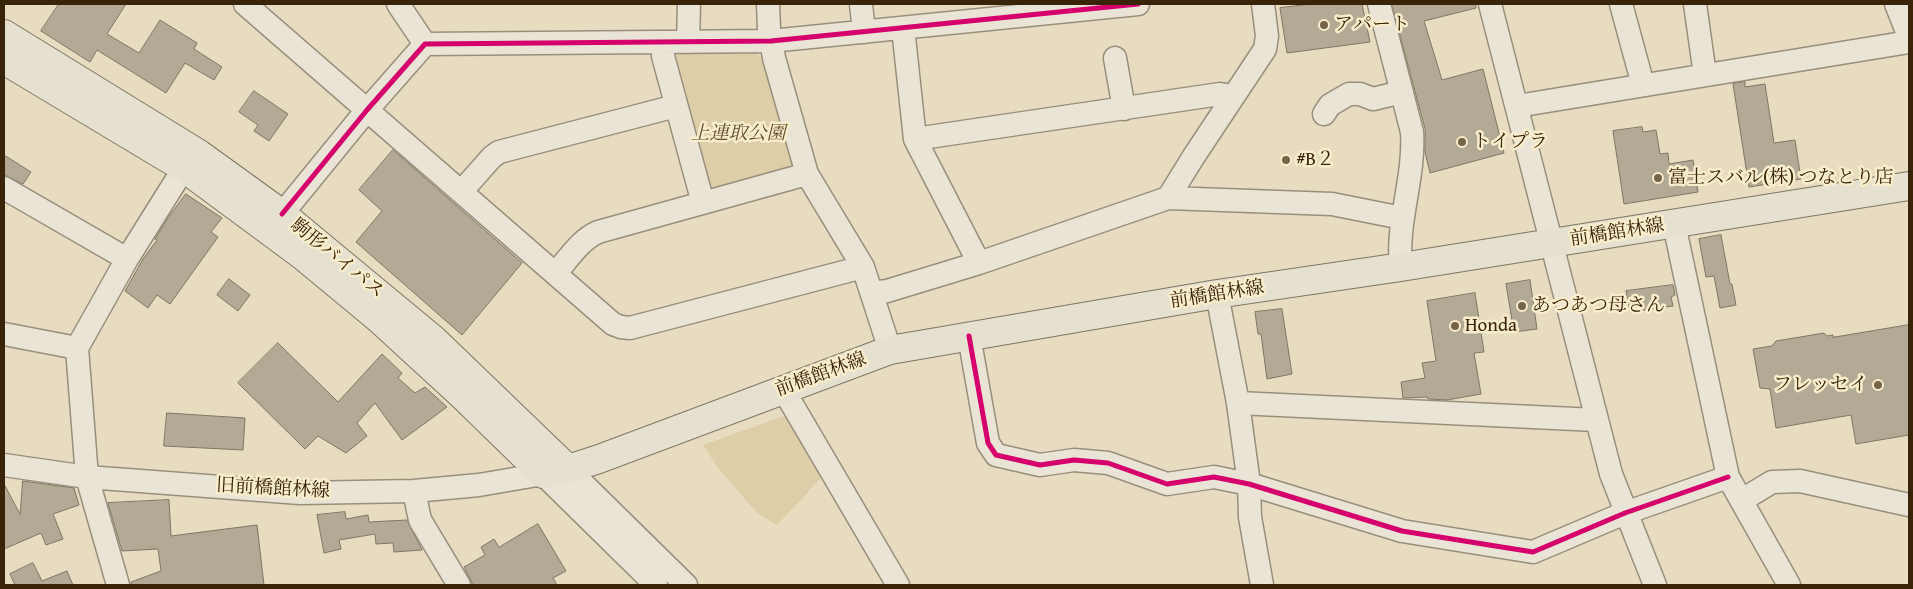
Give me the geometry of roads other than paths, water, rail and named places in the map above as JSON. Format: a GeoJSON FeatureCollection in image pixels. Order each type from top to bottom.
{"type":"FeatureCollection","features":[{"type":"Feature","properties":{"kind":"main road","name":"駒形バイパス"},"geometry":{"type":"LineString","coordinates":[[4,34],[199,154],[282,214],[434,340],[555,472]]}},
{"type":"Feature","properties":{"kind":"main road","name":"駒形バイパス"},"geometry":{"type":"LineString","coordinates":[[4,60],[184,168],[303,256],[379,320],[464,397],[555,472]]}},
{"type":"Feature","properties":{"kind":"main road","name":"前橋館林線"},"geometry":{"type":"LineString","coordinates":[[555,472],[600,459],[890,350],[1218,294],[1552,244],[1909,186]]}},
{"type":"Feature","properties":{"kind":"street"},"geometry":{"type":"LineString","coordinates":[[248,4],[613,324],[630,328],[863,266]]}},
{"type":"Feature","properties":{"kind":"street"},"geometry":{"type":"LineString","coordinates":[[398,4],[425,44]]}},
{"type":"Feature","properties":{"kind":"street"},"geometry":{"type":"LineString","coordinates":[[688,42],[689,4]]}},
{"type":"Feature","properties":{"kind":"street"},"geometry":{"type":"LineString","coordinates":[[768,4],[774,58],[807,174],[863,266],[890,350]]}},
{"type":"Feature","properties":{"kind":"street"},"geometry":{"type":"LineString","coordinates":[[860,4],[864,32]]}},
{"type":"Feature","properties":{"kind":"street"},"geometry":{"type":"LineString","coordinates":[[282,214],[367,110],[425,44],[771,41],[1138,4]]}},
{"type":"Feature","properties":{"kind":"street"},"geometry":{"type":"LineString","coordinates":[[1168,198],[1265,49],[1267,42],[1263,4]]}},
{"type":"Feature","properties":{"kind":"street"},"geometry":{"type":"LineString","coordinates":[[1379,4],[1412,132],[1413,150],[1402,218],[1401,267]]}},
{"type":"Feature","properties":{"kind":"street"},"geometry":{"type":"LineString","coordinates":[[1490,4],[1611,474],[1655,585]]}},
{"type":"Feature","properties":{"kind":"street"},"geometry":{"type":"LineString","coordinates":[[1621,4],[1643,85]]}},
{"type":"Feature","properties":{"kind":"street"},"geometry":{"type":"LineString","coordinates":[[1695,4],[1705,75]]}},
{"type":"Feature","properties":{"kind":"street"},"geometry":{"type":"LineString","coordinates":[[1896,4],[1909,37]]}},
{"type":"Feature","properties":{"kind":"street"},"geometry":{"type":"LineString","coordinates":[[903,28],[915,139],[979,263]]}},
{"type":"Feature","properties":{"kind":"street"},"geometry":{"type":"LineString","coordinates":[[663,42],[663,56],[703,203]]}},
{"type":"Feature","properties":{"kind":"street"},"geometry":{"type":"LineString","coordinates":[[1517,106],[1909,42]]}},
{"type":"Feature","properties":{"kind":"street"},"geometry":{"type":"LineString","coordinates":[[1116,58],[1124,109]]}},
{"type":"Feature","properties":{"kind":"street"},"geometry":{"type":"LineString","coordinates":[[915,139],[1220,94],[1233,96]]}},
{"type":"Feature","properties":{"kind":"street"},"geometry":{"type":"LineString","coordinates":[[1324,114],[1330,105],[1341,99],[1369,108],[1404,99]]}},
{"type":"Feature","properties":{"kind":"street"},"geometry":{"type":"LineString","coordinates":[[462,192],[492,157],[499,152],[676,106]]}},
{"type":"Feature","properties":{"kind":"street"},"geometry":{"type":"LineString","coordinates":[[118,585],[87,477],[77,348],[184,168]]}},
{"type":"Feature","properties":{"kind":"street"},"geometry":{"type":"LineString","coordinates":[[556,273],[588,236],[807,174]]}},
{"type":"Feature","properties":{"kind":"street"},"geometry":{"type":"LineString","coordinates":[[4,188],[128,260]]}},
{"type":"Feature","properties":{"kind":"street"},"geometry":{"type":"LineString","coordinates":[[872,293],[887,291],[979,263],[1168,198],[1332,204],[1402,218]]}},
{"type":"Feature","properties":{"kind":"street"},"geometry":{"type":"LineString","coordinates":[[1674,224],[1728,478],[1790,585]]}},
{"type":"Feature","properties":{"kind":"street"},"geometry":{"type":"LineString","coordinates":[[1218,294],[1238,403],[1249,484],[1250,517],[1262,585]]}},
{"type":"Feature","properties":{"kind":"street"},"geometry":{"type":"LineString","coordinates":[[4,334],[77,348]]}},
{"type":"Feature","properties":{"kind":"street"},"geometry":{"type":"LineString","coordinates":[[969,336],[988,443],[996,455],[1040,465],[1074,460],[1108,462],[1167,484],[1214,477],[1249,484],[1402,531],[1533,552],[1625,513],[1728,478]]}},
{"type":"Feature","properties":{"kind":"street"},"geometry":{"type":"LineString","coordinates":[[783,389],[898,585]]}},
{"type":"Feature","properties":{"kind":"street"},"geometry":{"type":"LineString","coordinates":[[1238,403],[1596,420]]}},
{"type":"Feature","properties":{"kind":"street","name":"旧前橋館林線"},"geometry":{"type":"LineString","coordinates":[[4,465],[87,477],[300,493],[414,491],[479,485],[555,472]]}},
{"type":"Feature","properties":{"kind":"street"},"geometry":{"type":"LineString","coordinates":[[555,472],[656,585]]}},
{"type":"Feature","properties":{"kind":"street"},"geometry":{"type":"LineString","coordinates":[[555,472],[686,585]]}},
{"type":"Feature","properties":{"kind":"street"},"geometry":{"type":"LineString","coordinates":[[1742,500],[1772,482],[1800,481],[1909,505]]}},
{"type":"Feature","properties":{"kind":"street"},"geometry":{"type":"LineString","coordinates":[[414,491],[420,520],[459,585]]}},
{"type":"Feature","properties":{"kind":"place","name":"アパート"},"geometry":{"type":"Point","coordinates":[1324,25]}},
{"type":"Feature","properties":{"kind":"place","name":"トイプラ"},"geometry":{"type":"Point","coordinates":[1462,142]}},
{"type":"Feature","properties":{"kind":"place","name":"#B２"},"geometry":{"type":"Point","coordinates":[1286,160]}},
{"type":"Feature","properties":{"kind":"place","name":"富士スバル(株) つなとり店"},"geometry":{"type":"Point","coordinates":[1658,178]}},
{"type":"Feature","properties":{"kind":"place","name":"あつあつ母さん"},"geometry":{"type":"Point","coordinates":[1522,306]}},
{"type":"Feature","properties":{"kind":"place","name":"Honda"},"geometry":{"type":"Point","coordinates":[1455,326]}},
{"type":"Feature","properties":{"kind":"place","name":"フレッセイ"},"geometry":{"type":"Point","coordinates":[1878,385]}},
{"type":"Feature","properties":{"kind":"park label","name":"上連取公園"},"geometry":{"type":"Point","coordinates":[738,134]}}]}
